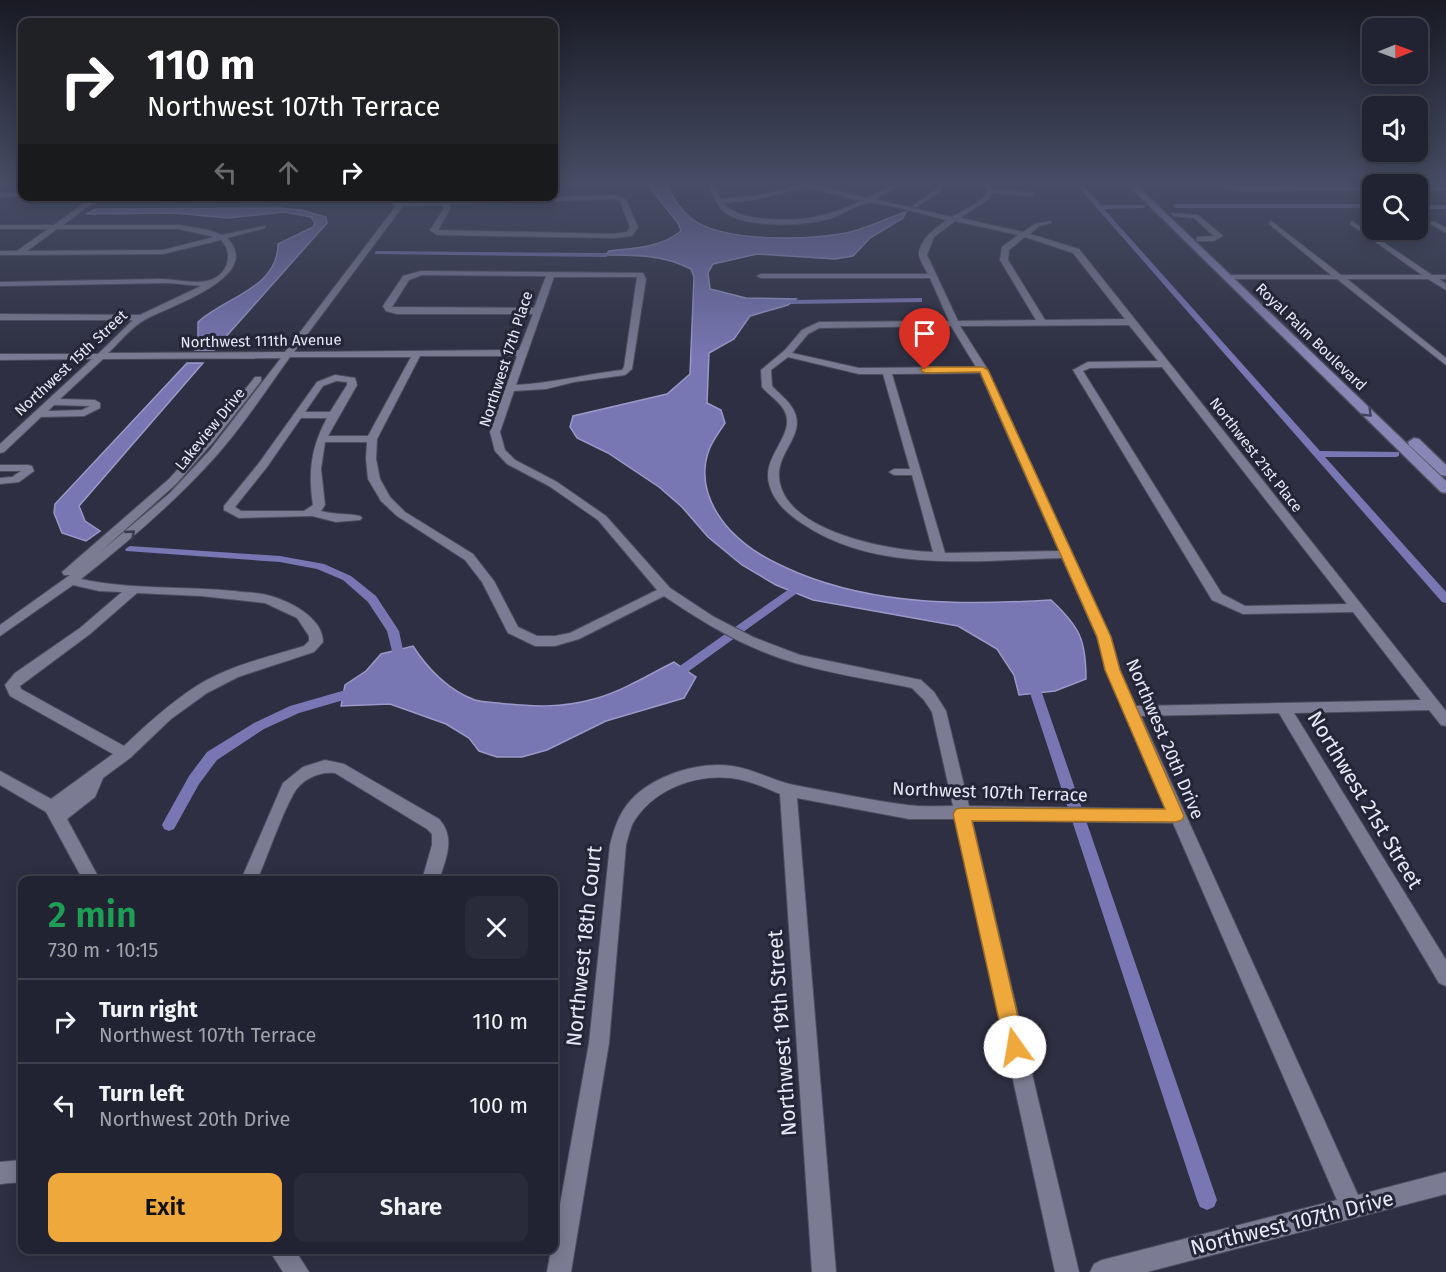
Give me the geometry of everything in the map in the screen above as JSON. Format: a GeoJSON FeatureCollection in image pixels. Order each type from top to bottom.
{"type":"FeatureCollection","features":[{"type":"Feature","properties":{"kind":"main road","name":"Royal Palm Boulevard"},"geometry":{"type":"LineString","coordinates":[[1194,241],[1446,472]]}},
{"type":"Feature","properties":{"kind":"main road","name":"Royal Palm Boulevard"},"geometry":{"type":"LineString","coordinates":[[1202,241],[1233,277],[1446,489]]}},
{"type":"Feature","properties":{"kind":"street"},"geometry":{"type":"LineString","coordinates":[[19,253],[35,241]]}},
{"type":"Feature","properties":{"kind":"street"},"geometry":{"type":"LineString","coordinates":[[0,253],[163,252],[209,241]]}},
{"type":"Feature","properties":{"kind":"street","name":"Northwest 15th Street"},"geometry":{"type":"LineString","coordinates":[[0,450],[141,318],[211,284],[225,273],[232,262],[233,253],[225,241]]}},
{"type":"Feature","properties":{"kind":"street","name":"Lakeview Drive"},"geometry":{"type":"LineString","coordinates":[[0,632],[127,537],[174,495],[214,452],[282,356],[369,241]]}},
{"type":"Feature","properties":{"kind":"street","name":"Northwest 20th Drive"},"geometry":{"type":"LineString","coordinates":[[927,241],[924,246],[923,255],[932,276],[961,339],[983,370],[1067,554],[1104,637],[1113,670],[1176,816],[1352,1208]]}},
{"type":"Feature","properties":{"kind":"street"},"geometry":{"type":"LineString","coordinates":[[1014,241],[1002,254],[1042,323]]}},
{"type":"Feature","properties":{"kind":"street","name":"Northwest 21st Place"},"geometry":{"type":"LineString","coordinates":[[1054,241],[1076,251],[1446,721]]}},
{"type":"Feature","properties":{"kind":"street"},"geometry":{"type":"LineString","coordinates":[[1295,241],[1446,362]]}},
{"type":"Feature","properties":{"kind":"street"},"geometry":{"type":"LineString","coordinates":[[1379,241],[1446,288]]}},
{"type":"Feature","properties":{"kind":"street"},"geometry":{"type":"LineString","coordinates":[[512,387],[546,386],[574,379],[625,372],[629,367],[642,279],[640,275],[550,273],[414,275],[406,278],[387,306],[389,309],[537,311]]}},
{"type":"Feature","properties":{"kind":"street","name":"Northwest 17th Place"},"geometry":{"type":"LineString","coordinates":[[550,273],[495,432],[500,451],[511,462],[553,484],[602,518],[665,591],[709,620],[748,640],[777,651],[851,672],[896,678],[916,684],[929,696],[939,711],[1067,1272]]}},
{"type":"Feature","properties":{"kind":"street"},"geometry":{"type":"LineString","coordinates":[[761,276],[932,276]]}},
{"type":"Feature","properties":{"kind":"street"},"geometry":{"type":"LineString","coordinates":[[1233,277],[1446,276]]}},
{"type":"Feature","properties":{"kind":"street"},"geometry":{"type":"LineString","coordinates":[[0,284],[169,281],[211,284]]}},
{"type":"Feature","properties":{"kind":"street"},"geometry":{"type":"LineString","coordinates":[[0,317],[116,316],[141,318]]}},
{"type":"Feature","properties":{"kind":"street"},"geometry":{"type":"LineString","coordinates":[[1067,554],[940,555],[879,551],[849,544],[806,523],[788,507],[777,492],[773,477],[773,464],[777,451],[791,434],[793,418],[790,411],[767,387],[765,370],[774,361],[787,354],[807,328],[813,326],[1130,322]]}},
{"type":"Feature","properties":{"kind":"street","name":"Northwest 111th Avenue"},"geometry":{"type":"LineString","coordinates":[[0,357],[522,353]]}},
{"type":"Feature","properties":{"kind":"street"},"geometry":{"type":"LineString","coordinates":[[417,354],[372,439],[371,459],[374,479],[385,499],[420,527],[469,557],[488,581],[513,630],[535,641],[555,641],[574,636],[665,591]]}},
{"type":"Feature","properties":{"kind":"street"},"geometry":{"type":"LineString","coordinates":[[787,354],[843,368],[886,371],[983,370]]}},
{"type":"Feature","properties":{"kind":"street","name":"Lakeview Drive"},"geometry":{"type":"LineString","coordinates":[[0,620],[78,564],[160,494],[200,452],[282,356]]}},
{"type":"Feature","properties":{"kind":"street"},"geometry":{"type":"LineString","coordinates":[[1164,364],[1082,366],[1078,370],[1217,597],[1243,610],[1356,609]]}},
{"type":"Feature","properties":{"kind":"street"},"geometry":{"type":"LineString","coordinates":[[886,371],[940,555]]}},
{"type":"Feature","properties":{"kind":"street"},"geometry":{"type":"LineString","coordinates":[[335,378],[352,380],[352,385],[334,415],[316,450],[314,480],[319,505],[306,514],[240,515],[228,508],[263,465],[320,384],[335,378]]}},
{"type":"Feature","properties":{"kind":"street"},"geometry":{"type":"LineString","coordinates":[[39,414],[84,413],[98,406],[95,403],[52,402]]}},
{"type":"Feature","properties":{"kind":"street"},"geometry":{"type":"LineString","coordinates":[[299,415],[334,415]]}},
{"type":"Feature","properties":{"kind":"street"},"geometry":{"type":"LineString","coordinates":[[322,439],[372,439]]}},
{"type":"Feature","properties":{"kind":"street"},"geometry":{"type":"LineString","coordinates":[[0,468],[28,468],[29,471],[15,480],[0,481]]}},
{"type":"Feature","properties":{"kind":"street"},"geometry":{"type":"LineString","coordinates":[[894,472],[916,472]]}},
{"type":"Feature","properties":{"kind":"street"},"geometry":{"type":"LineString","coordinates":[[311,512],[336,519],[356,518]]}},
{"type":"Feature","properties":{"kind":"street"},"geometry":{"type":"LineString","coordinates":[[55,812],[89,793],[99,774],[125,754],[166,715],[202,689],[233,674],[309,649],[316,642],[316,636],[302,615],[267,599],[224,594],[196,599],[127,595],[67,584]]}},
{"type":"Feature","properties":{"kind":"street"},"geometry":{"type":"LineString","coordinates":[[125,754],[15,692],[12,685],[85,631],[127,595]]}},
{"type":"Feature","properties":{"kind":"street"},"geometry":{"type":"LineString","coordinates":[[1131,711],[1433,705]]}},
{"type":"Feature","properties":{"kind":"street","name":"Northwest 21st Street"},"geometry":{"type":"LineString","coordinates":[[1283,708],[1446,976]]}},
{"type":"Feature","properties":{"kind":"street"},"geometry":{"type":"LineString","coordinates":[[251,876],[290,787],[309,771],[325,766],[339,768],[433,824],[440,832],[440,845],[432,876]]}},
{"type":"Feature","properties":{"kind":"street","name":"Northwest 107th Terrace"},"geometry":{"type":"LineString","coordinates":[[636,806],[653,790],[677,779],[705,772],[731,772],[760,779],[788,790],[909,812],[1176,816]]}},
{"type":"Feature","properties":{"kind":"street"},"geometry":{"type":"LineString","coordinates":[[0,777],[55,812],[90,876]]}},
{"type":"Feature","properties":{"kind":"street","name":"Northwest 19th Street"},"geometry":{"type":"LineString","coordinates":[[788,790],[824,1272]]}},
{"type":"Feature","properties":{"kind":"street","name":"Northwest 18th Court"},"geometry":{"type":"LineString","coordinates":[[559,1272],[599,1043],[618,845],[624,823],[636,806]]}},
{"type":"Feature","properties":{"kind":"street"},"geometry":{"type":"LineString","coordinates":[[0,1173],[18,1171]]}},
{"type":"Feature","properties":{"kind":"street","name":"Northwest 107th Drive"},"geometry":{"type":"LineString","coordinates":[[1102,1272],[1446,1183]]}},
{"type":"Feature","properties":{"kind":"street"},"geometry":{"type":"LineString","coordinates":[[284,1254],[297,1272]]}},
{"type":"Feature","properties":{"kind":"water"},"geometry":{"type":"Polygon","coordinates":[[[283,241],[311,241],[214,350],[195,350],[198,340],[198,322],[260,282],[276,259],[278,244],[283,241]]]}},
{"type":"Feature","properties":{"kind":"water"},"geometry":{"type":"Polygon","coordinates":[[[664,241],[867,241],[853,256],[835,259],[757,254],[713,264],[708,273],[710,289],[746,298],[796,299],[788,305],[750,316],[734,339],[709,353],[707,403],[721,410],[725,423],[712,443],[706,461],[706,483],[712,503],[730,530],[753,550],[788,569],[829,584],[860,592],[923,601],[987,603],[1051,600],[1069,618],[1083,644],[1086,679],[1055,691],[1019,695],[1014,675],[997,649],[958,626],[813,600],[776,585],[742,565],[708,537],[682,507],[659,487],[608,453],[577,438],[570,427],[573,416],[667,394],[690,374],[694,277],[691,269],[660,258],[606,255],[609,251],[664,241]]]}},
{"type":"Feature","properties":{"kind":"water"},"geometry":{"type":"Polygon","coordinates":[[[187,363],[203,363],[79,506],[85,521],[100,531],[86,541],[62,533],[54,513],[55,504],[187,363]]]}},
{"type":"Feature","properties":{"kind":"water"},"geometry":{"type":"Polygon","coordinates":[[[413,646],[432,670],[448,685],[465,696],[484,702],[534,706],[582,702],[615,692],[674,662],[696,677],[684,698],[606,721],[547,750],[522,757],[497,757],[479,751],[469,738],[446,724],[390,704],[341,706],[345,685],[366,671],[381,654],[413,646]]]}},
{"type":"Feature","properties":{"kind":"waterway"},"geometry":{"type":"LineString","coordinates":[[1130,241],[1318,454]]}},
{"type":"Feature","properties":{"kind":"waterway"},"geometry":{"type":"LineString","coordinates":[[377,253],[606,255]]}},
{"type":"Feature","properties":{"kind":"waterway"},"geometry":{"type":"LineString","coordinates":[[792,302],[919,300]]}},
{"type":"Feature","properties":{"kind":"waterway"},"geometry":{"type":"LineString","coordinates":[[1318,454],[1396,454]]}},
{"type":"Feature","properties":{"kind":"waterway"},"geometry":{"type":"LineString","coordinates":[[1318,454],[1446,599]]}},
{"type":"Feature","properties":{"kind":"waterway"},"geometry":{"type":"LineString","coordinates":[[130,549],[280,559],[320,566],[347,578],[372,599],[393,631],[400,664]]}},
{"type":"Feature","properties":{"kind":"waterway"},"geometry":{"type":"LineString","coordinates":[[678,673],[792,591]]}},
{"type":"Feature","properties":{"kind":"waterway"},"geometry":{"type":"LineString","coordinates":[[169,825],[194,780],[212,756],[259,726],[295,709],[356,692]]}},
{"type":"Feature","properties":{"kind":"waterway"},"geometry":{"type":"LineString","coordinates":[[1036,693],[1207,1200]]}},
{"type":"Feature","properties":{"kind":"route"},"geometry":{"type":"LineString","coordinates":[[925,370],[983,370],[1104,637],[1113,670],[1176,816],[962,814],[1015,1047]]}}]}
